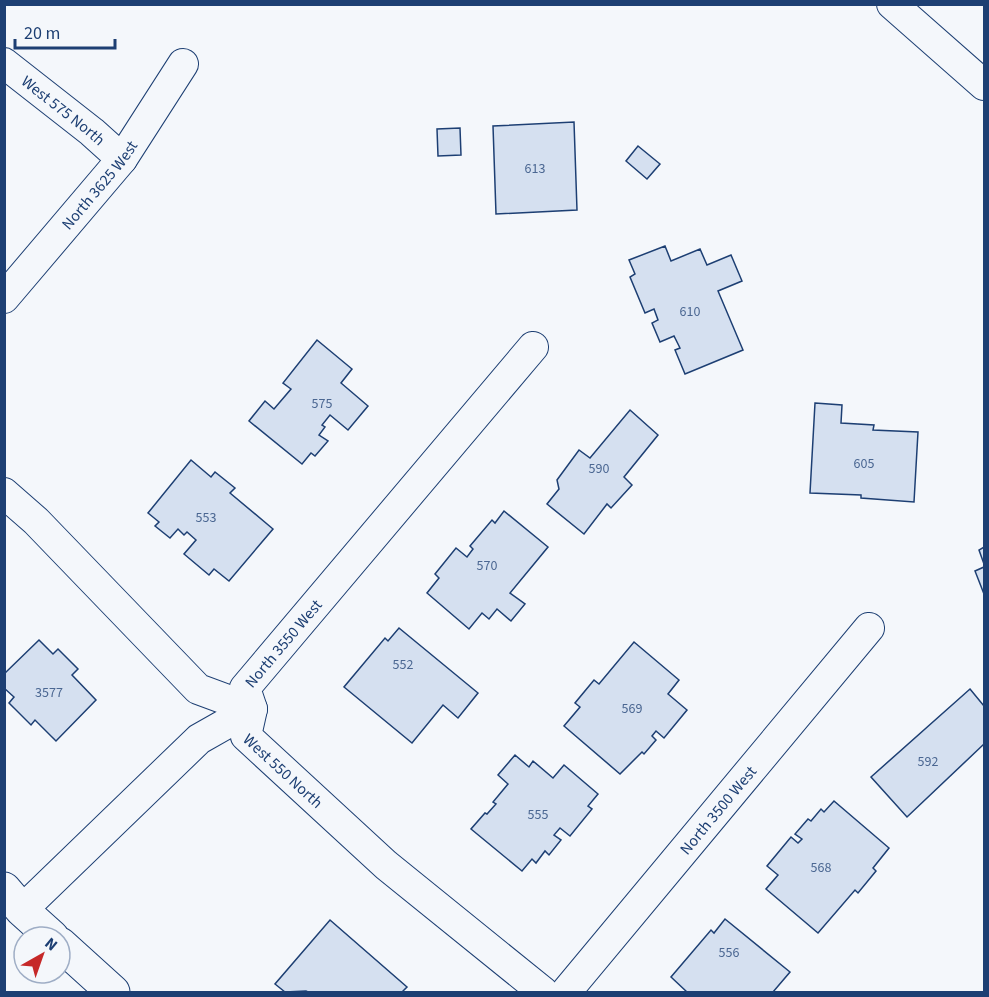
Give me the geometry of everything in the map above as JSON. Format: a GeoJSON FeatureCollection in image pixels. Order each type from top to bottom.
{"type":"FeatureCollection","features":[{"type":"Feature","properties":{"kind":"street"},"geometry":{"type":"LineString","coordinates":[[892,4],[984,85]]}},
{"type":"Feature","properties":{"kind":"street","name":"West 575 North"},"geometry":{"type":"LineString","coordinates":[[4,63],[92,132],[122,159]]}},
{"type":"Feature","properties":{"kind":"street","name":"North 3625 West"},"geometry":{"type":"LineString","coordinates":[[4,298],[122,159],[183,64]]}},
{"type":"Feature","properties":{"kind":"street","name":"North 3550 West"},"geometry":{"type":"LineString","coordinates":[[13,900],[199,738],[252,709],[245,688],[533,347]]}},
{"type":"Feature","properties":{"kind":"street","name":"West 550 North"},"geometry":{"type":"LineString","coordinates":[[4,493],[36,520],[198,690],[252,709],[246,736],[386,865],[543,993]]}},
{"type":"Feature","properties":{"kind":"street","name":"North 3500 West"},"geometry":{"type":"LineString","coordinates":[[566,993],[869,628]]}},
{"type":"Feature","properties":{"kind":"street"},"geometry":{"type":"LineString","coordinates":[[13,900],[39,925]]}},
{"type":"Feature","properties":{"kind":"street"},"geometry":{"type":"LineString","coordinates":[[72,955],[113,993]]}},
{"type":"Feature","properties":{"kind":"building"},"geometry":{"type":"Polygon","coordinates":[[[574,122],[577,210],[496,214],[493,126],[574,122]]]}},
{"type":"Feature","properties":{"kind":"building"},"geometry":{"type":"Polygon","coordinates":[[[460,128],[461,155],[438,156],[437,129],[460,128]]]}},
{"type":"Feature","properties":{"kind":"building"},"geometry":{"type":"Polygon","coordinates":[[[638,146],[660,164],[647,179],[626,161],[638,146]]]}},
{"type":"Feature","properties":{"kind":"building"},"geometry":{"type":"Polygon","coordinates":[[[665,246],[671,261],[700,249],[707,265],[731,255],[742,281],[718,291],[743,350],[685,374],[675,350],[680,348],[674,336],[660,342],[652,323],[658,320],[654,309],[645,313],[630,277],[635,274],[629,260],[665,246]]]}},
{"type":"Feature","properties":{"kind":"building"},"geometry":{"type":"Polygon","coordinates":[[[317,340],[352,369],[341,383],[368,406],[348,430],[330,415],[322,425],[325,427],[319,435],[328,441],[315,456],[311,453],[302,464],[249,421],[265,401],[274,409],[291,389],[283,383],[317,340]]]}},
{"type":"Feature","properties":{"kind":"building"},"geometry":{"type":"Polygon","coordinates":[[[815,403],[842,405],[841,423],[874,425],[873,430],[918,432],[914,502],[861,498],[861,495],[810,493],[815,403]]]}},
{"type":"Feature","properties":{"kind":"building"},"geometry":{"type":"Polygon","coordinates":[[[630,410],[658,435],[624,477],[632,485],[611,508],[607,504],[584,534],[547,504],[559,489],[557,480],[579,450],[590,458],[630,410]]]}},
{"type":"Feature","properties":{"kind":"building"},"geometry":{"type":"Polygon","coordinates":[[[191,460],[211,477],[215,472],[235,488],[230,493],[273,529],[229,581],[214,569],[209,575],[184,554],[196,540],[187,532],[184,535],[178,529],[170,538],[155,526],[159,522],[148,513],[191,460]]]}},
{"type":"Feature","properties":{"kind":"building"},"geometry":{"type":"Polygon","coordinates":[[[504,511],[548,547],[510,593],[525,604],[511,621],[497,609],[489,619],[482,613],[469,629],[427,593],[439,578],[435,574],[456,548],[467,557],[473,549],[470,546],[492,520],[495,523],[504,511]]]}},
{"type":"Feature","properties":{"kind":"building"},"geometry":{"type":"Polygon","coordinates":[[[984,547],[984,564],[979,550],[984,547]]]}},
{"type":"Feature","properties":{"kind":"building"},"geometry":{"type":"Polygon","coordinates":[[[984,567],[984,594],[975,571],[984,567]]]}},
{"type":"Feature","properties":{"kind":"building"},"geometry":{"type":"Polygon","coordinates":[[[399,628],[478,693],[458,718],[443,705],[412,743],[344,687],[385,638],[388,641],[399,628]]]}},
{"type":"Feature","properties":{"kind":"building"},"geometry":{"type":"Polygon","coordinates":[[[39,640],[53,654],[58,649],[78,669],[72,675],[96,700],[56,741],[35,720],[31,725],[9,703],[14,697],[4,688],[4,674],[39,640]]]}},
{"type":"Feature","properties":{"kind":"building"},"geometry":{"type":"Polygon","coordinates":[[[634,642],[679,680],[668,694],[687,710],[664,738],[656,731],[652,736],[656,740],[644,754],[642,752],[620,774],[564,726],[580,707],[575,703],[594,680],[599,684],[634,642]]]}},
{"type":"Feature","properties":{"kind":"building"},"geometry":{"type":"Polygon","coordinates":[[[970,689],[984,706],[984,744],[907,817],[871,777],[970,689]]]}},
{"type":"Feature","properties":{"kind":"building"},"geometry":{"type":"Polygon","coordinates":[[[515,755],[529,767],[533,761],[553,778],[564,765],[598,794],[588,806],[592,809],[570,836],[560,828],[554,835],[561,840],[549,855],[545,851],[536,863],[532,859],[522,871],[471,829],[496,804],[493,802],[508,784],[498,775],[515,755]]]}},
{"type":"Feature","properties":{"kind":"building"},"geometry":{"type":"Polygon","coordinates":[[[834,801],[889,848],[873,868],[876,871],[858,893],[855,890],[818,933],[766,889],[778,875],[767,866],[791,837],[798,843],[802,839],[795,834],[808,819],[811,821],[821,809],[824,812],[834,801]]]}},
{"type":"Feature","properties":{"kind":"building"},"geometry":{"type":"Polygon","coordinates":[[[725,919],[790,972],[773,992],[687,992],[671,977],[711,930],[714,933],[725,919]]]}},
{"type":"Feature","properties":{"kind":"building"},"geometry":{"type":"Polygon","coordinates":[[[330,920],[407,987],[402,992],[285,992],[275,984],[330,920]]]}}]}
